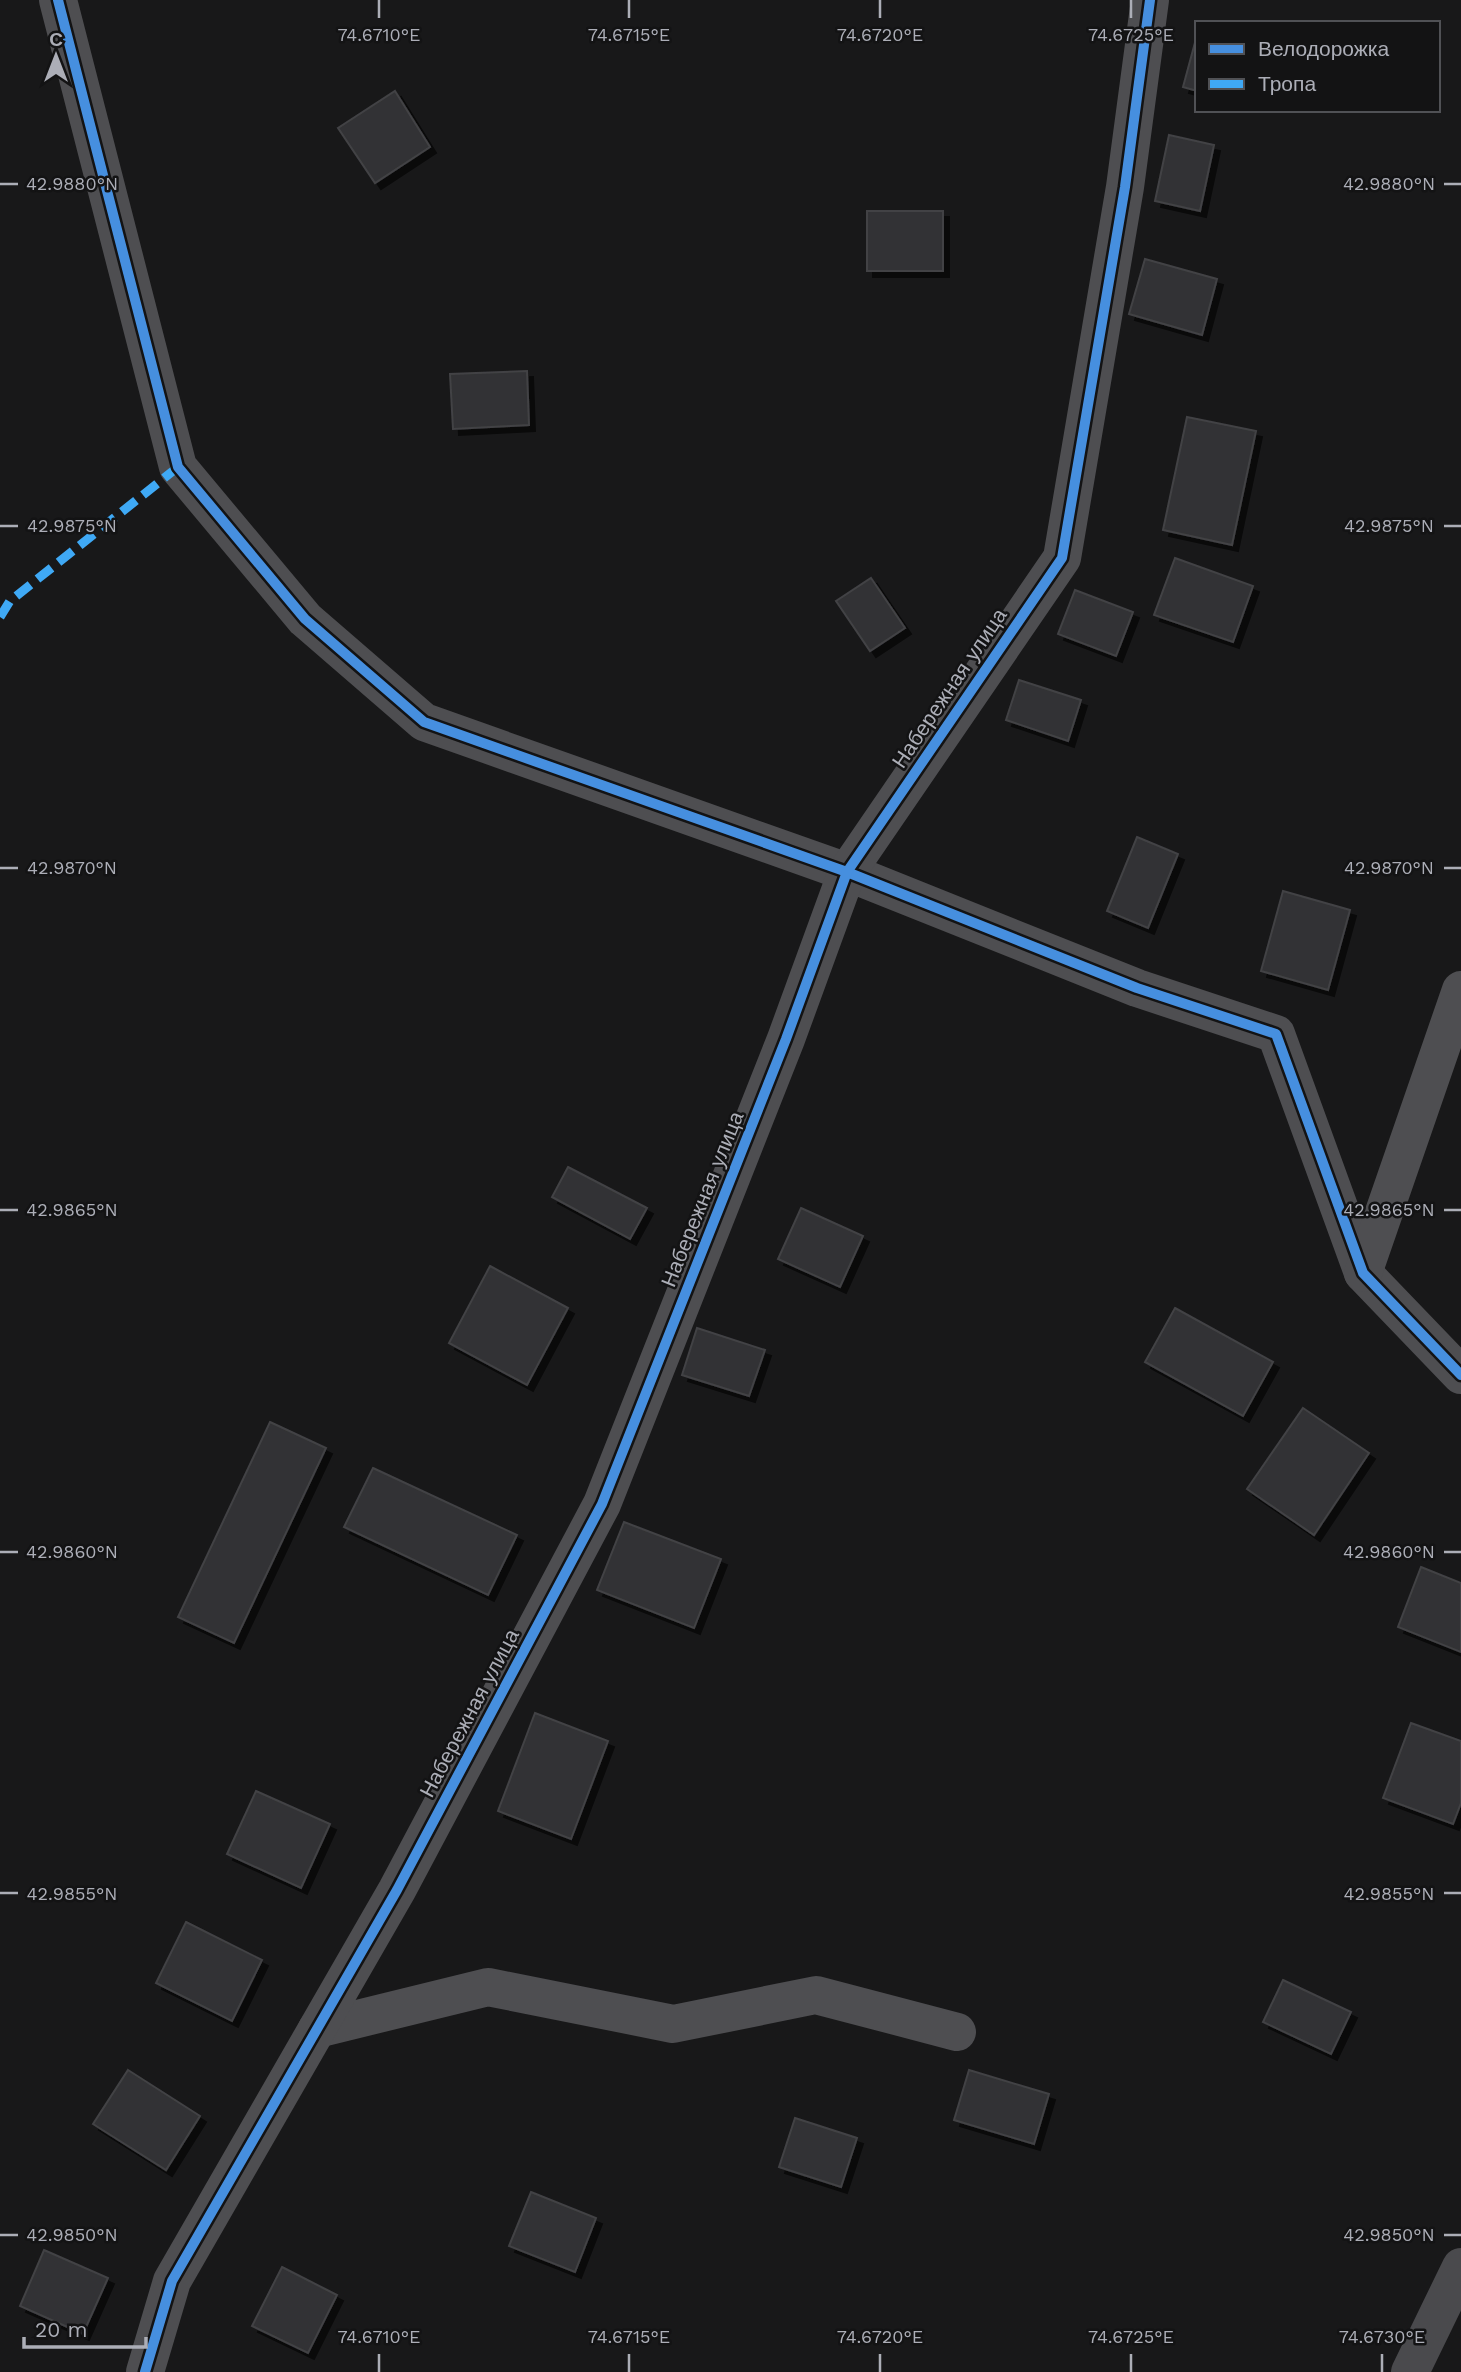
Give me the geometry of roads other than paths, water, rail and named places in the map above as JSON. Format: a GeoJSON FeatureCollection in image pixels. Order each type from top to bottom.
{"type":"FeatureCollection","features":[{"type":"Feature","properties":{"kind":"highway"},"geometry":{"type":"LineString","coordinates":[[1410,2372],[1461,2267]]}},
{"type":"Feature","properties":{"kind":"street"},"geometry":{"type":"LineString","coordinates":[[58,0],[178,467],[305,619],[424,722],[847,872],[1137,988],[1276,1034],[1363,1273],[1461,1375]]}},
{"type":"Feature","properties":{"kind":"street","name":"Набережная улица"},"geometry":{"type":"LineString","coordinates":[[145,2372],[172,2281],[397,1890],[602,1504],[786,1039],[847,872],[1062,558],[1125,187],[1150,0]]}},
{"type":"Feature","properties":{"kind":"street"},"geometry":{"type":"LineString","coordinates":[[1363,1273],[1461,990]]}},
{"type":"Feature","properties":{"kind":"street"},"geometry":{"type":"LineString","coordinates":[[317,2029],[488,1987],[673,2024],[816,1995],[957,2032]]}}]}
